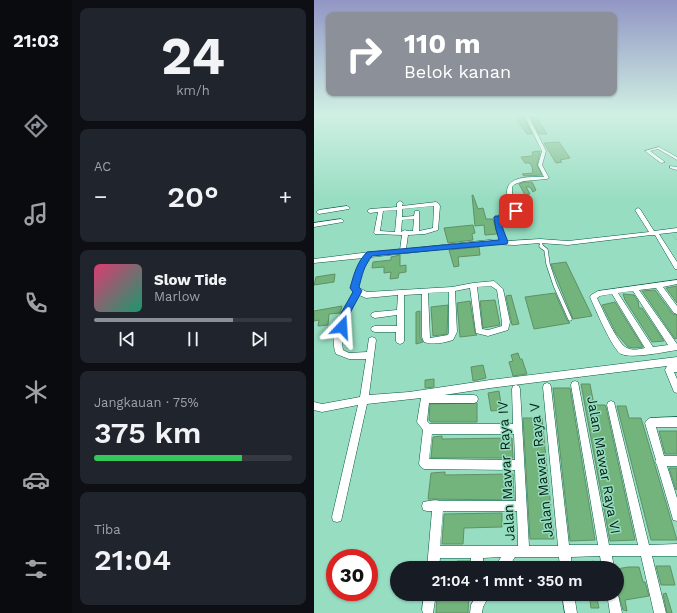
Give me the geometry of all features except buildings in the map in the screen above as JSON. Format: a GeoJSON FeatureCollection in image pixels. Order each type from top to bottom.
{"type":"FeatureCollection","features":[{"type":"Feature","properties":{"kind":"street"},"geometry":{"type":"LineString","coordinates":[[504,242],[499,229],[497,217],[511,214],[516,211],[509,192],[512,183],[525,179],[547,178],[540,165],[544,154],[540,144]]}},
{"type":"Feature","properties":{"kind":"street"},"geometry":{"type":"LineString","coordinates":[[663,162],[647,151],[659,148],[677,159]]}},
{"type":"Feature","properties":{"kind":"street"},"geometry":{"type":"LineString","coordinates":[[669,155],[677,153]]}},
{"type":"Feature","properties":{"kind":"street"},"geometry":{"type":"LineString","coordinates":[[370,211],[400,205],[434,204],[437,205],[436,229],[433,231],[416,232],[377,232],[380,210]]}},
{"type":"Feature","properties":{"kind":"street"},"geometry":{"type":"LineString","coordinates":[[398,232],[400,205]]}},
{"type":"Feature","properties":{"kind":"street"},"geometry":{"type":"LineString","coordinates":[[341,221],[316,224],[320,210],[347,208]]}},
{"type":"Feature","properties":{"kind":"street"},"geometry":{"type":"LineString","coordinates":[[638,210],[677,267]]}},
{"type":"Feature","properties":{"kind":"street"},"geometry":{"type":"LineString","coordinates":[[399,219],[417,214],[416,232]]}},
{"type":"Feature","properties":{"kind":"street"},"geometry":{"type":"LineString","coordinates":[[314,261],[370,254],[504,242],[515,243],[540,241],[568,243],[677,230]]}},
{"type":"Feature","properties":{"kind":"street"},"geometry":{"type":"LineString","coordinates":[[403,252],[405,232]]}},
{"type":"Feature","properties":{"kind":"street"},"geometry":{"type":"LineString","coordinates":[[370,254],[363,261],[357,277],[354,288],[357,291],[366,295],[452,289],[473,285],[492,284],[499,287],[506,322],[505,328],[488,333],[479,331],[473,285]]}},
{"type":"Feature","properties":{"kind":"street"},"geometry":{"type":"LineString","coordinates":[[635,289],[675,347],[632,353],[623,351],[619,347],[593,297],[598,294],[677,282]]}},
{"type":"Feature","properties":{"kind":"street"},"geometry":{"type":"LineString","coordinates":[[658,285],[677,311]]}},
{"type":"Feature","properties":{"kind":"street"},"geometry":{"type":"LineString","coordinates":[[425,291],[426,337],[430,341],[450,338],[454,332],[452,289]]}},
{"type":"Feature","properties":{"kind":"street"},"geometry":{"type":"LineString","coordinates":[[357,291],[346,313],[338,341],[338,348],[340,352],[349,356],[370,355]]}},
{"type":"Feature","properties":{"kind":"street"},"geometry":{"type":"LineString","coordinates":[[614,292],[651,350]]}},
{"type":"Feature","properties":{"kind":"street"},"geometry":{"type":"LineString","coordinates":[[400,341],[401,293]]}},
{"type":"Feature","properties":{"kind":"street"},"geometry":{"type":"LineString","coordinates":[[376,315],[400,312]]}},
{"type":"Feature","properties":{"kind":"street"},"geometry":{"type":"LineString","coordinates":[[375,329],[400,329]]}},
{"type":"Feature","properties":{"kind":"street"},"geometry":{"type":"LineString","coordinates":[[337,517],[364,400],[372,340]]}},
{"type":"Feature","properties":{"kind":"street"},"geometry":{"type":"LineString","coordinates":[[314,406],[322,408],[364,400],[409,396],[490,384],[675,366]]}},
{"type":"Feature","properties":{"kind":"street"},"geometry":{"type":"LineString","coordinates":[[675,366],[669,370],[677,390]]}},
{"type":"Feature","properties":{"kind":"street","name":"Jalan Mawar Raya VI"},"geometry":{"type":"LineString","coordinates":[[575,385],[607,561]]}},
{"type":"Feature","properties":{"kind":"street","name":"Jalan Mawar Raya V"},"geometry":{"type":"LineString","coordinates":[[547,387],[565,561]]}},
{"type":"Feature","properties":{"kind":"street","name":"Jalan Mawar Raya IV"},"geometry":{"type":"LineString","coordinates":[[516,389],[524,551]]}},
{"type":"Feature","properties":{"kind":"street"},"geometry":{"type":"LineString","coordinates":[[474,399],[425,399],[422,422],[428,429],[424,464],[519,465]]}},
{"type":"Feature","properties":{"kind":"street"},"geometry":{"type":"LineString","coordinates":[[611,406],[660,613]]}},
{"type":"Feature","properties":{"kind":"street"},"geometry":{"type":"LineString","coordinates":[[677,422],[650,423],[660,461],[675,503],[677,516]]}},
{"type":"Feature","properties":{"kind":"street"},"geometry":{"type":"LineString","coordinates":[[428,429],[518,429]]}},
{"type":"Feature","properties":{"kind":"street"},"geometry":{"type":"LineString","coordinates":[[660,461],[677,461]]}},
{"type":"Feature","properties":{"kind":"street"},"geometry":{"type":"LineString","coordinates":[[433,561],[433,505],[521,506]]}},
{"type":"Feature","properties":{"kind":"street"},"geometry":{"type":"LineString","coordinates":[[434,552],[512,552],[605,549],[677,550]]}},
{"type":"Feature","properties":{"kind":"street"},"geometry":{"type":"LineString","coordinates":[[477,552],[477,561]]}},
{"type":"Feature","properties":{"kind":"street"},"geometry":{"type":"LineString","coordinates":[[506,561],[512,552]]}},
{"type":"Feature","properties":{"kind":"street"},"geometry":{"type":"LineString","coordinates":[[428,610],[429,601]]}},
{"type":"Feature","properties":{"kind":"street"},"geometry":{"type":"LineString","coordinates":[[569,601],[570,613]]}},
{"type":"Feature","properties":{"kind":"street"},"geometry":{"type":"LineString","coordinates":[[614,601],[616,613]]}},
{"type":"Feature","properties":{"kind":"lane"},"geometry":{"type":"LineString","coordinates":[[540,241],[541,246],[546,250],[548,264],[555,285],[570,319]]}},
{"type":"Feature","properties":{"kind":"path"},"geometry":{"type":"LineString","coordinates":[[670,232],[677,241]]}},
{"type":"Feature","properties":{"kind":"route"},"geometry":{"type":"LineString","coordinates":[[342,327],[346,313],[357,291],[354,288],[358,272],[363,261],[370,254],[403,252],[488,242],[504,242],[499,229],[497,217],[515,213],[516,211]]}}]}
